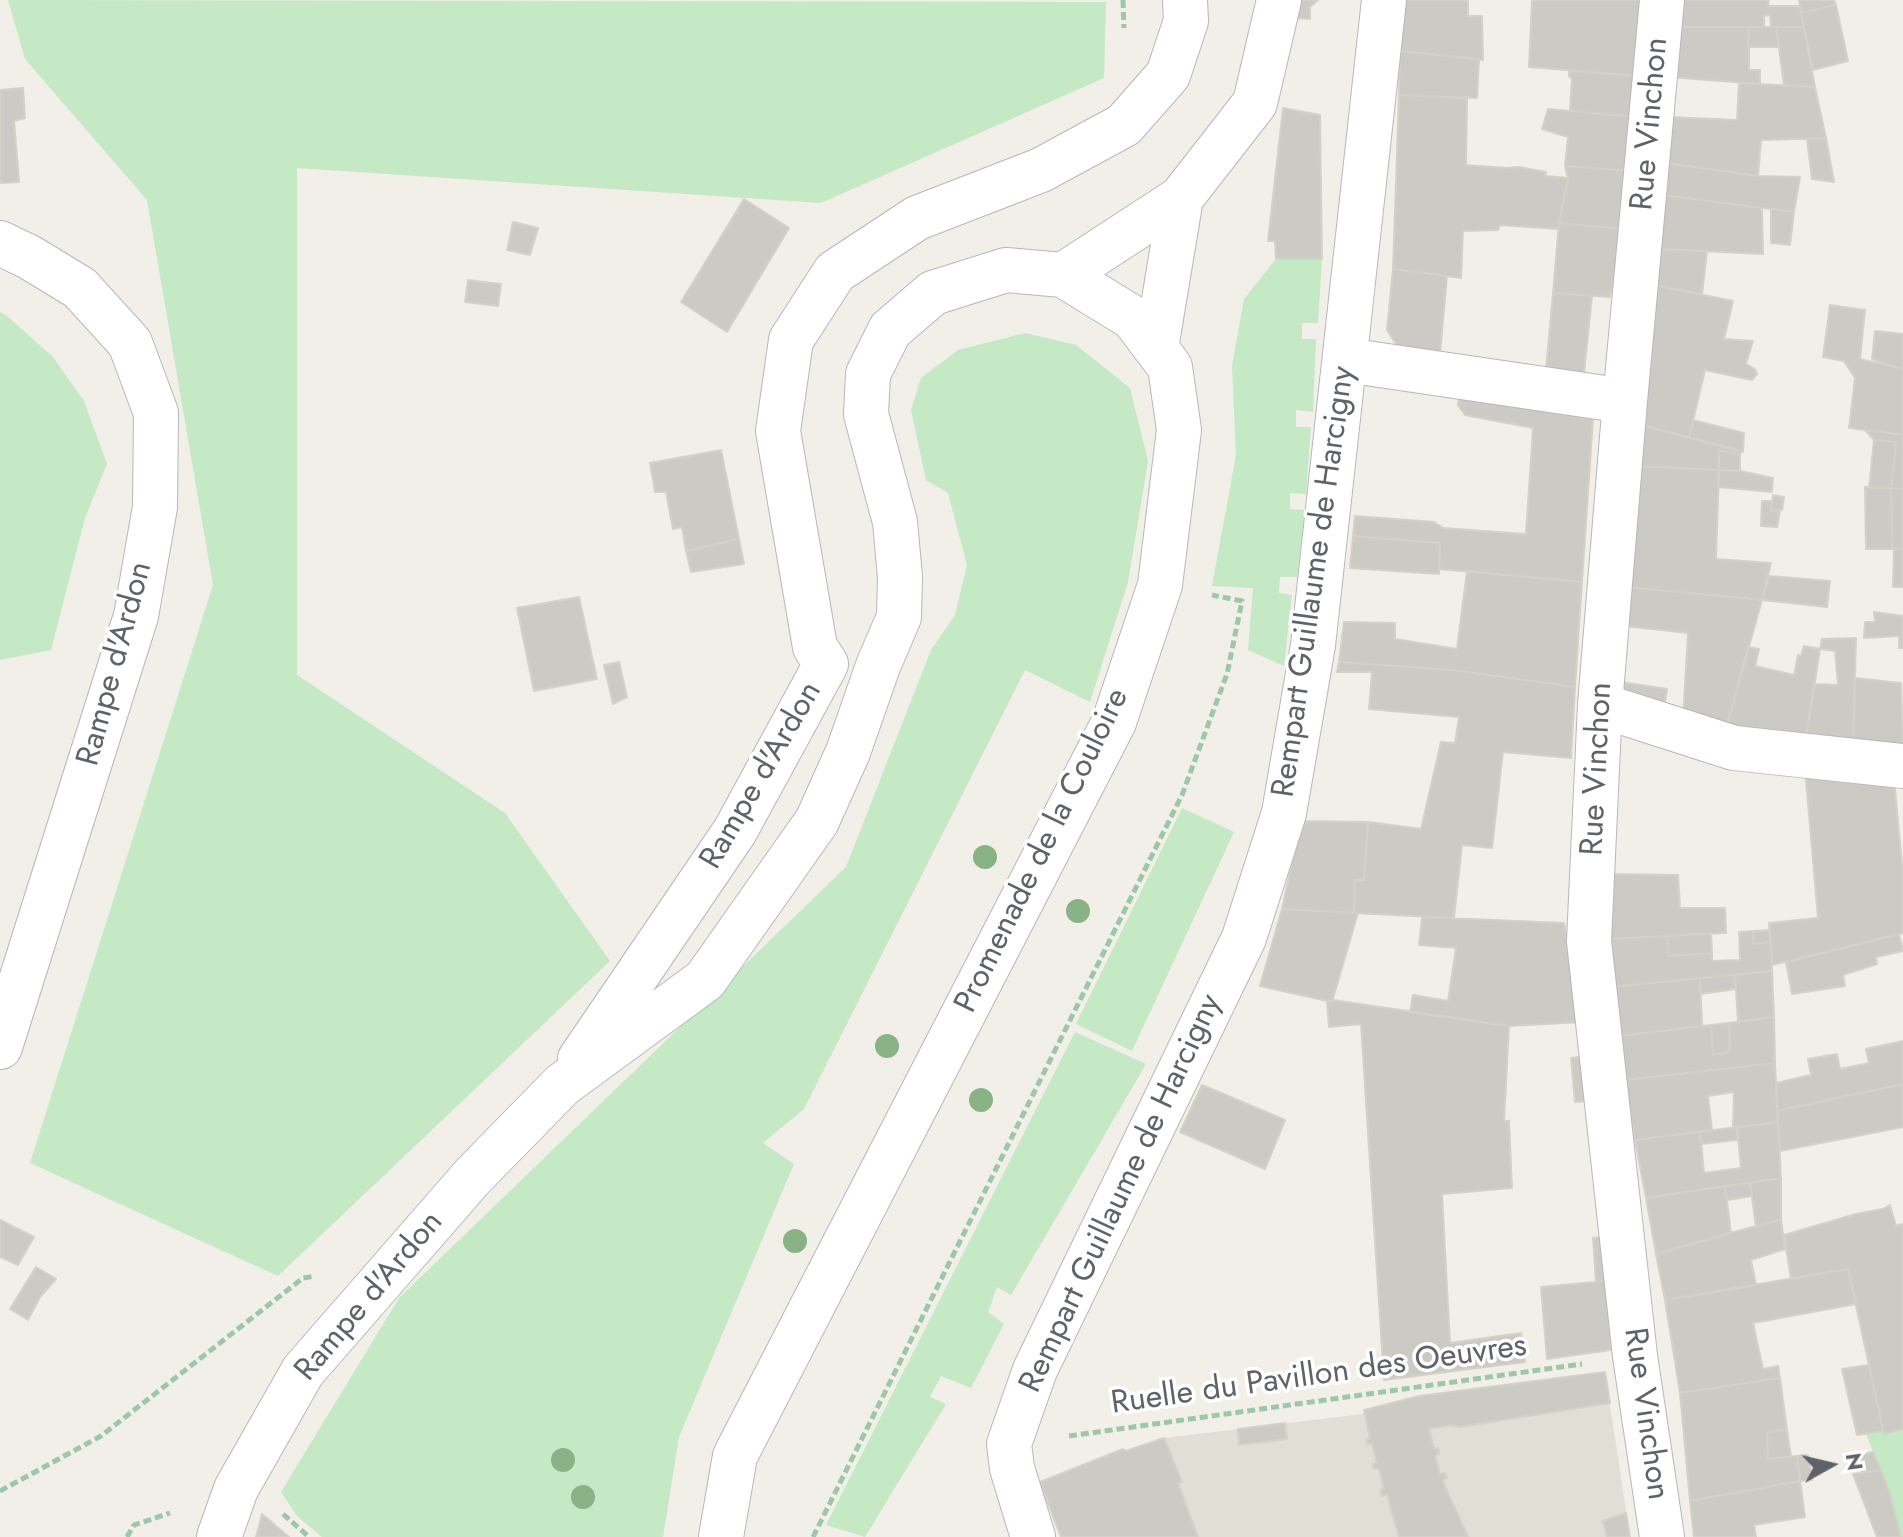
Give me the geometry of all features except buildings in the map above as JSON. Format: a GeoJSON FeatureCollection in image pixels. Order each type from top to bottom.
{"type":"FeatureCollection","features":[{"type":"Feature","properties":{"kind":"street"},"geometry":{"type":"LineString","coordinates":[[878,666],[842,671],[826,664],[815,647],[778,431],[791,340],[835,272],[917,218],[1041,170],[1124,125],[1168,75],[1186,21],[1185,0]]}},
{"type":"Feature","properties":{"kind":"street"},"geometry":{"type":"LineString","coordinates":[[1063,275],[1181,198],[1255,103],[1279,0]]}},
{"type":"Feature","properties":{"kind":"street","name":"Rempart Guillaume de Harcigny"},"geometry":{"type":"LineString","coordinates":[[1009,1444],[1035,1370],[1244,938],[1284,813],[1313,645],[1384,0]]}},
{"type":"Feature","properties":{"kind":"street","name":"Rue Vinchon"},"geometry":{"type":"LineString","coordinates":[[1662,0],[1600,705],[1589,941],[1635,1356],[1662,1537]]}},
{"type":"Feature","properties":{"kind":"street"},"geometry":{"type":"LineString","coordinates":[[1156,348],[1181,198]]}},
{"type":"Feature","properties":{"kind":"street","name":"Rampe d'Ardon"},"geometry":{"type":"LineString","coordinates":[[0,243],[80,288],[130,343],[156,413],[156,429],[155,507],[136,616],[0,1047]]}},
{"type":"Feature","properties":{"kind":"street","name":"Promenade de la Couloire"},"geometry":{"type":"LineString","coordinates":[[721,1537],[735,1456],[1114,722],[1160,585],[1179,430],[1170,367],[1133,318],[1063,275],[1006,270],[933,293],[890,330],[868,374],[866,414],[895,522],[900,577],[899,617],[878,666]]}},
{"type":"Feature","properties":{"kind":"street"},"geometry":{"type":"LineString","coordinates":[[1346,360],[1625,401]]}},
{"type":"Feature","properties":{"kind":"street","name":"Rampe d'Ardon"},"geometry":{"type":"LineString","coordinates":[[562,1085],[735,831],[826,664]]}},
{"type":"Feature","properties":{"kind":"street","name":"Rampe d'Ardon"},"geometry":{"type":"LineString","coordinates":[[219,1537],[236,1489],[303,1371],[473,1176],[562,1085],[705,980],[817,821],[848,752],[878,666]]}},
{"type":"Feature","properties":{"kind":"street"},"geometry":{"type":"LineString","coordinates":[[1600,705],[1734,748],[1903,766]]}},
{"type":"Feature","properties":{"kind":"street"},"geometry":{"type":"LineString","coordinates":[[1009,1444],[1012,1468],[1033,1537]]}},
{"type":"Feature","properties":{"kind":"path"},"geometry":{"type":"LineString","coordinates":[[813,1537],[1182,795],[1222,688],[1242,601],[1160,585]]}},
{"type":"Feature","properties":{"kind":"path"},"geometry":{"type":"LineString","coordinates":[[0,1491],[101,1436],[303,1278],[317,1276]]}},
{"type":"Feature","properties":{"kind":"path","name":"Ruelle du Pavillon des Oeuvres"},"geometry":{"type":"LineString","coordinates":[[1009,1444],[1635,1356]]}},
{"type":"Feature","properties":{"kind":"shaded area"},"geometry":{"type":"Polygon","coordinates":[[[1605,1372],[1630,1537],[1061,1537],[1040,1482],[1123,1449],[1126,1451],[1164,1438],[1363,1414],[1364,1410],[1419,1396],[1605,1372]]]}},
{"type":"Feature","properties":{"kind":"green space"},"geometry":{"type":"Polygon","coordinates":[[[8,0],[1106,2],[1104,78],[821,203],[297,168],[297,675],[505,813],[610,961],[278,1276],[30,1163],[213,585],[147,200],[25,59],[8,0]]]}},
{"type":"Feature","properties":{"kind":"green space"},"geometry":{"type":"Polygon","coordinates":[[[1276,259],[1322,259],[1318,323],[1302,323],[1302,339],[1316,339],[1313,412],[1296,410],[1296,427],[1311,427],[1306,494],[1290,493],[1290,509],[1305,510],[1297,577],[1280,577],[1279,593],[1292,595],[1284,666],[1248,650],[1253,588],[1212,586],[1236,455],[1232,366],[1244,299],[1276,259]]]}},
{"type":"Feature","properties":{"kind":"green space"},"geometry":{"type":"Polygon","coordinates":[[[0,312],[53,357],[84,401],[107,464],[85,518],[51,650],[0,660],[0,312]]]}},
{"type":"Feature","properties":{"kind":"green space"},"geometry":{"type":"Polygon","coordinates":[[[1025,333],[1076,345],[1130,388],[1148,461],[1128,582],[1090,702],[1025,670],[804,1109],[763,1143],[794,1164],[679,1437],[663,1537],[322,1537],[297,1516],[281,1492],[399,1298],[846,867],[931,650],[955,615],[967,565],[948,493],[926,480],[911,410],[921,378],[958,350],[1025,333]]]}},
{"type":"Feature","properties":{"kind":"green space"},"geometry":{"type":"Polygon","coordinates":[[[1182,808],[1234,832],[1132,1051],[1076,1024],[1182,808]]]}},
{"type":"Feature","properties":{"kind":"green space"},"geometry":{"type":"Polygon","coordinates":[[[1075,1032],[1146,1064],[1011,1295],[997,1287],[988,1312],[1004,1324],[971,1388],[941,1376],[930,1397],[946,1404],[865,1537],[826,1525],[1075,1032]]]}},
{"type":"Feature","properties":{"kind":"green space"},"geometry":{"type":"Polygon","coordinates":[[[1903,1429],[1901,1537],[1890,1494],[1866,1434],[1883,1431],[1884,1434],[1903,1429]]]}}]}
